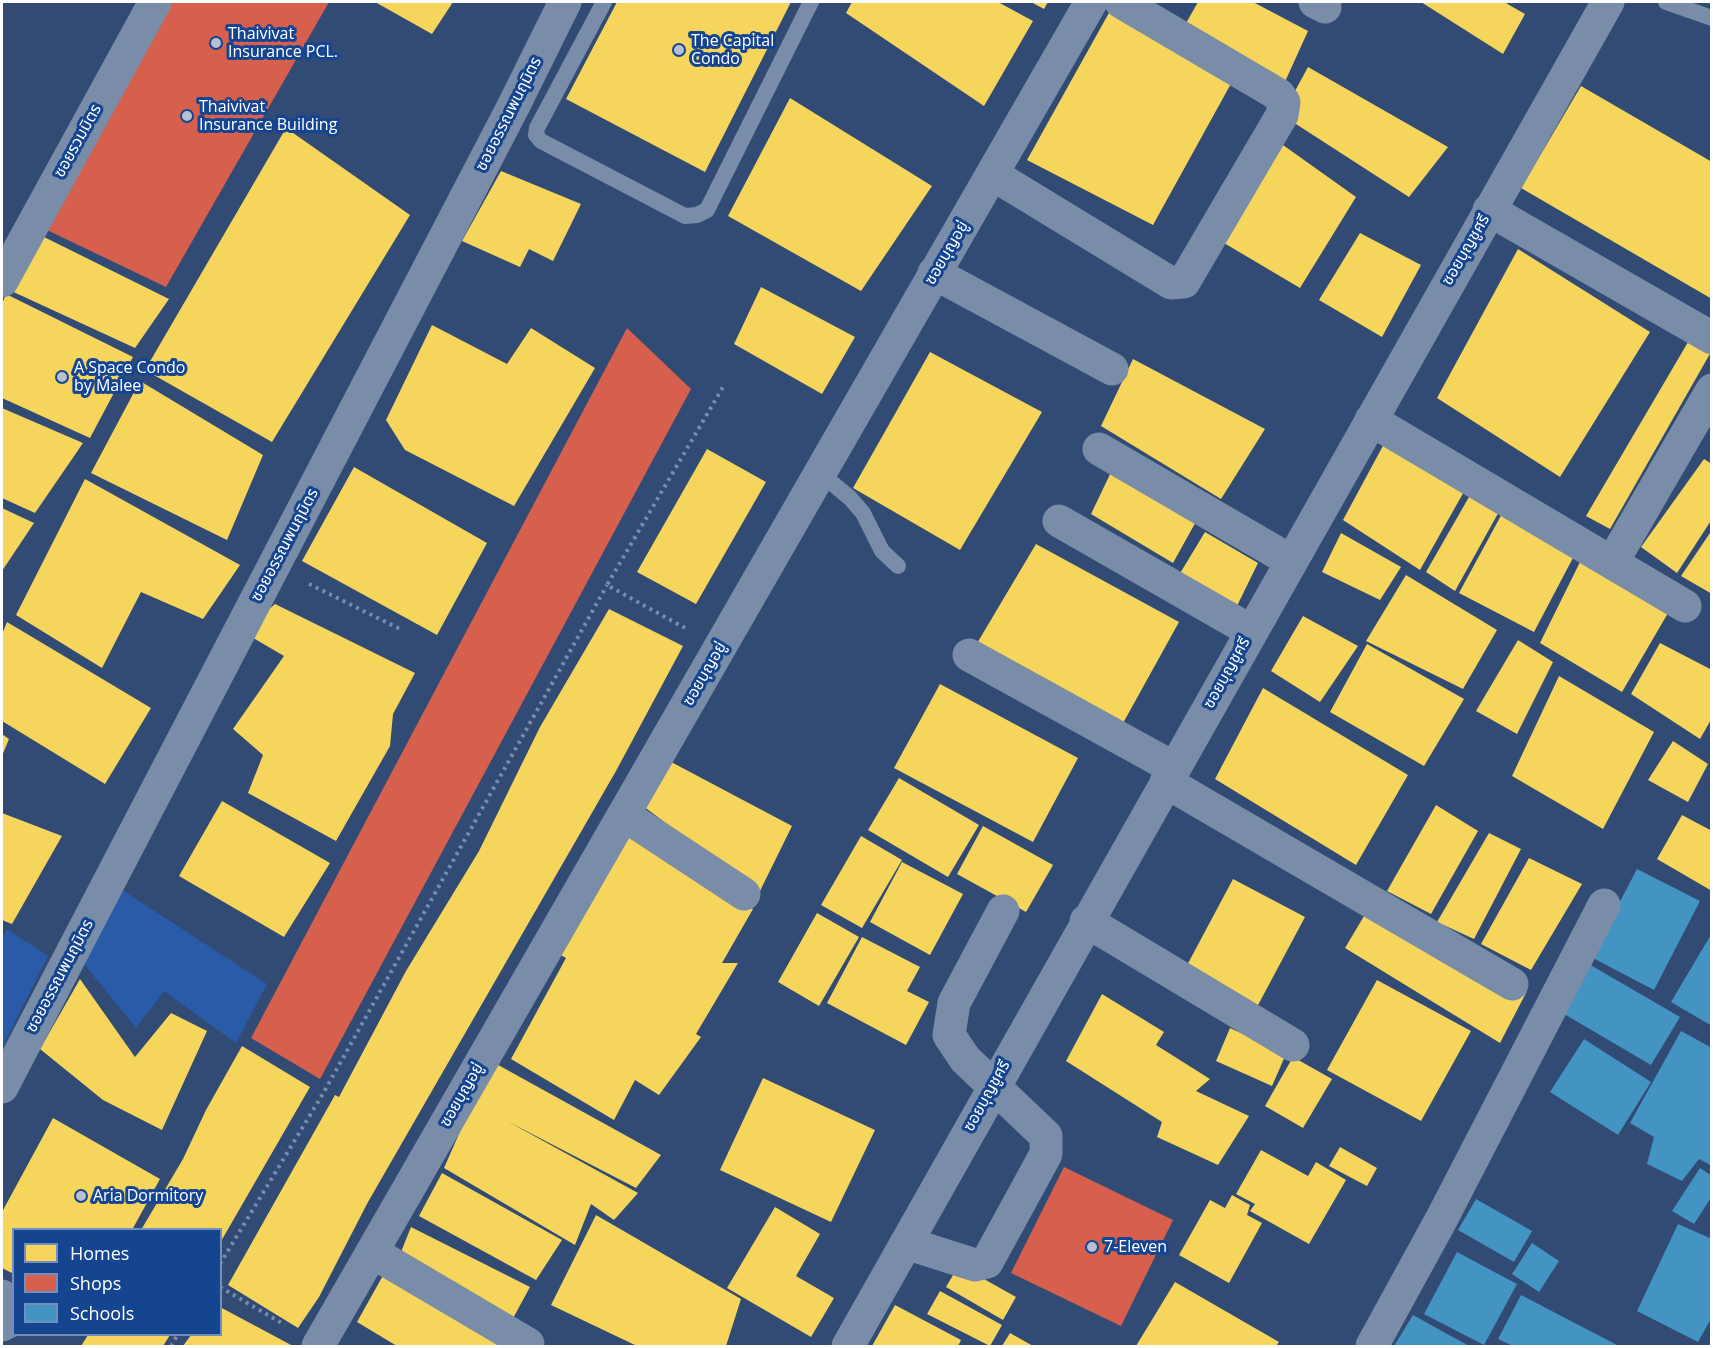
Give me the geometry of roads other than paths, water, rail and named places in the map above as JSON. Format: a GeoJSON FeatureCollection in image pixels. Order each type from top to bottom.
{"type":"FeatureCollection","features":[{"type":"Feature","properties":{"kind":"street","name":"ซอยรวมมิตร"},"geometry":{"type":"LineString","coordinates":[[2,281],[155,2]]}},
{"type":"Feature","properties":{"kind":"street","name":"ซอยอรรณพนฤมิตร"},"geometry":{"type":"LineString","coordinates":[[2,1087],[513,107],[565,2]]}},
{"type":"Feature","properties":{"kind":"street","name":"ซอยบุญอยู่"},"geometry":{"type":"LineString","coordinates":[[319,1345],[1091,2]]}},
{"type":"Feature","properties":{"kind":"street"},"geometry":{"type":"LineString","coordinates":[[992,174],[1172,283],[1184,282],[1282,115],[1284,102],[1279,96],[1121,2]]}},
{"type":"Feature","properties":{"kind":"street","name":"ซอยบุญชูศรี"},"geometry":{"type":"LineString","coordinates":[[848,1347],[1086,921],[1608,2]]}},
{"type":"Feature","properties":{"kind":"street"},"geometry":{"type":"LineString","coordinates":[[1489,210],[1712,338]]}},
{"type":"Feature","properties":{"kind":"street"},"geometry":{"type":"LineString","coordinates":[[934,273],[1112,369]]}},
{"type":"Feature","properties":{"kind":"street"},"geometry":{"type":"LineString","coordinates":[[1613,561],[1712,390]]}},
{"type":"Feature","properties":{"kind":"street"},"geometry":{"type":"LineString","coordinates":[[1371,420],[1613,561],[1685,606]]}},
{"type":"Feature","properties":{"kind":"street"},"geometry":{"type":"LineString","coordinates":[[1099,449],[1291,561]]}},
{"type":"Feature","properties":{"kind":"street"},"geometry":{"type":"LineString","coordinates":[[1059,521],[1251,631]]}},
{"type":"Feature","properties":{"kind":"street"},"geometry":{"type":"LineString","coordinates":[[969,655],[1512,984]]}},
{"type":"Feature","properties":{"kind":"street"},"geometry":{"type":"LineString","coordinates":[[624,815],[744,894]]}},
{"type":"Feature","properties":{"kind":"street"},"geometry":{"type":"LineString","coordinates":[[1372,1347],[1441,1220],[1604,905]]}},
{"type":"Feature","properties":{"kind":"street"},"geometry":{"type":"LineString","coordinates":[[906,1243],[975,1264],[987,1262],[1046,1154],[1046,1136],[994,1084],[965,1059],[949,1035],[954,1003],[1003,911]]}},
{"type":"Feature","properties":{"kind":"street"},"geometry":{"type":"LineString","coordinates":[[1086,921],[1293,1045]]}},
{"type":"Feature","properties":{"kind":"street"},"geometry":{"type":"LineString","coordinates":[[372,1252],[528,1344]]}},
{"type":"Feature","properties":{"kind":"street"},"geometry":{"type":"LineString","coordinates":[[2,1325],[10,1321],[12,1311]]}},
{"type":"Feature","properties":{"kind":"lane"},"geometry":{"type":"LineString","coordinates":[[604,2],[537,128],[536,135],[541,141],[685,216],[691,216],[707,210],[811,2]]}},
{"type":"Feature","properties":{"kind":"lane"},"geometry":{"type":"LineString","coordinates":[[1666,2],[1712,18]]}},
{"type":"Feature","properties":{"kind":"lane"},"geometry":{"type":"LineString","coordinates":[[820,473],[850,498],[863,513],[882,551],[898,566]]}},
{"type":"Feature","properties":{"kind":"place","name":"Thaivivat Insurance PCL."},"geometry":{"type":"Point","coordinates":[216,43]}},
{"type":"Feature","properties":{"kind":"place","name":"The Capital Condo"},"geometry":{"type":"Point","coordinates":[679,50]}},
{"type":"Feature","properties":{"kind":"place","name":"Thaivivat Insurance Building"},"geometry":{"type":"Point","coordinates":[187,116]}},
{"type":"Feature","properties":{"kind":"place","name":"A Space Condo by Malee"},"geometry":{"type":"Point","coordinates":[62,377]}},
{"type":"Feature","properties":{"kind":"place","name":"Aria Dormitory"},"geometry":{"type":"Point","coordinates":[81,1196]}},
{"type":"Feature","properties":{"kind":"place","name":"7-Eleven"},"geometry":{"type":"Point","coordinates":[1092,1247]}}]}
